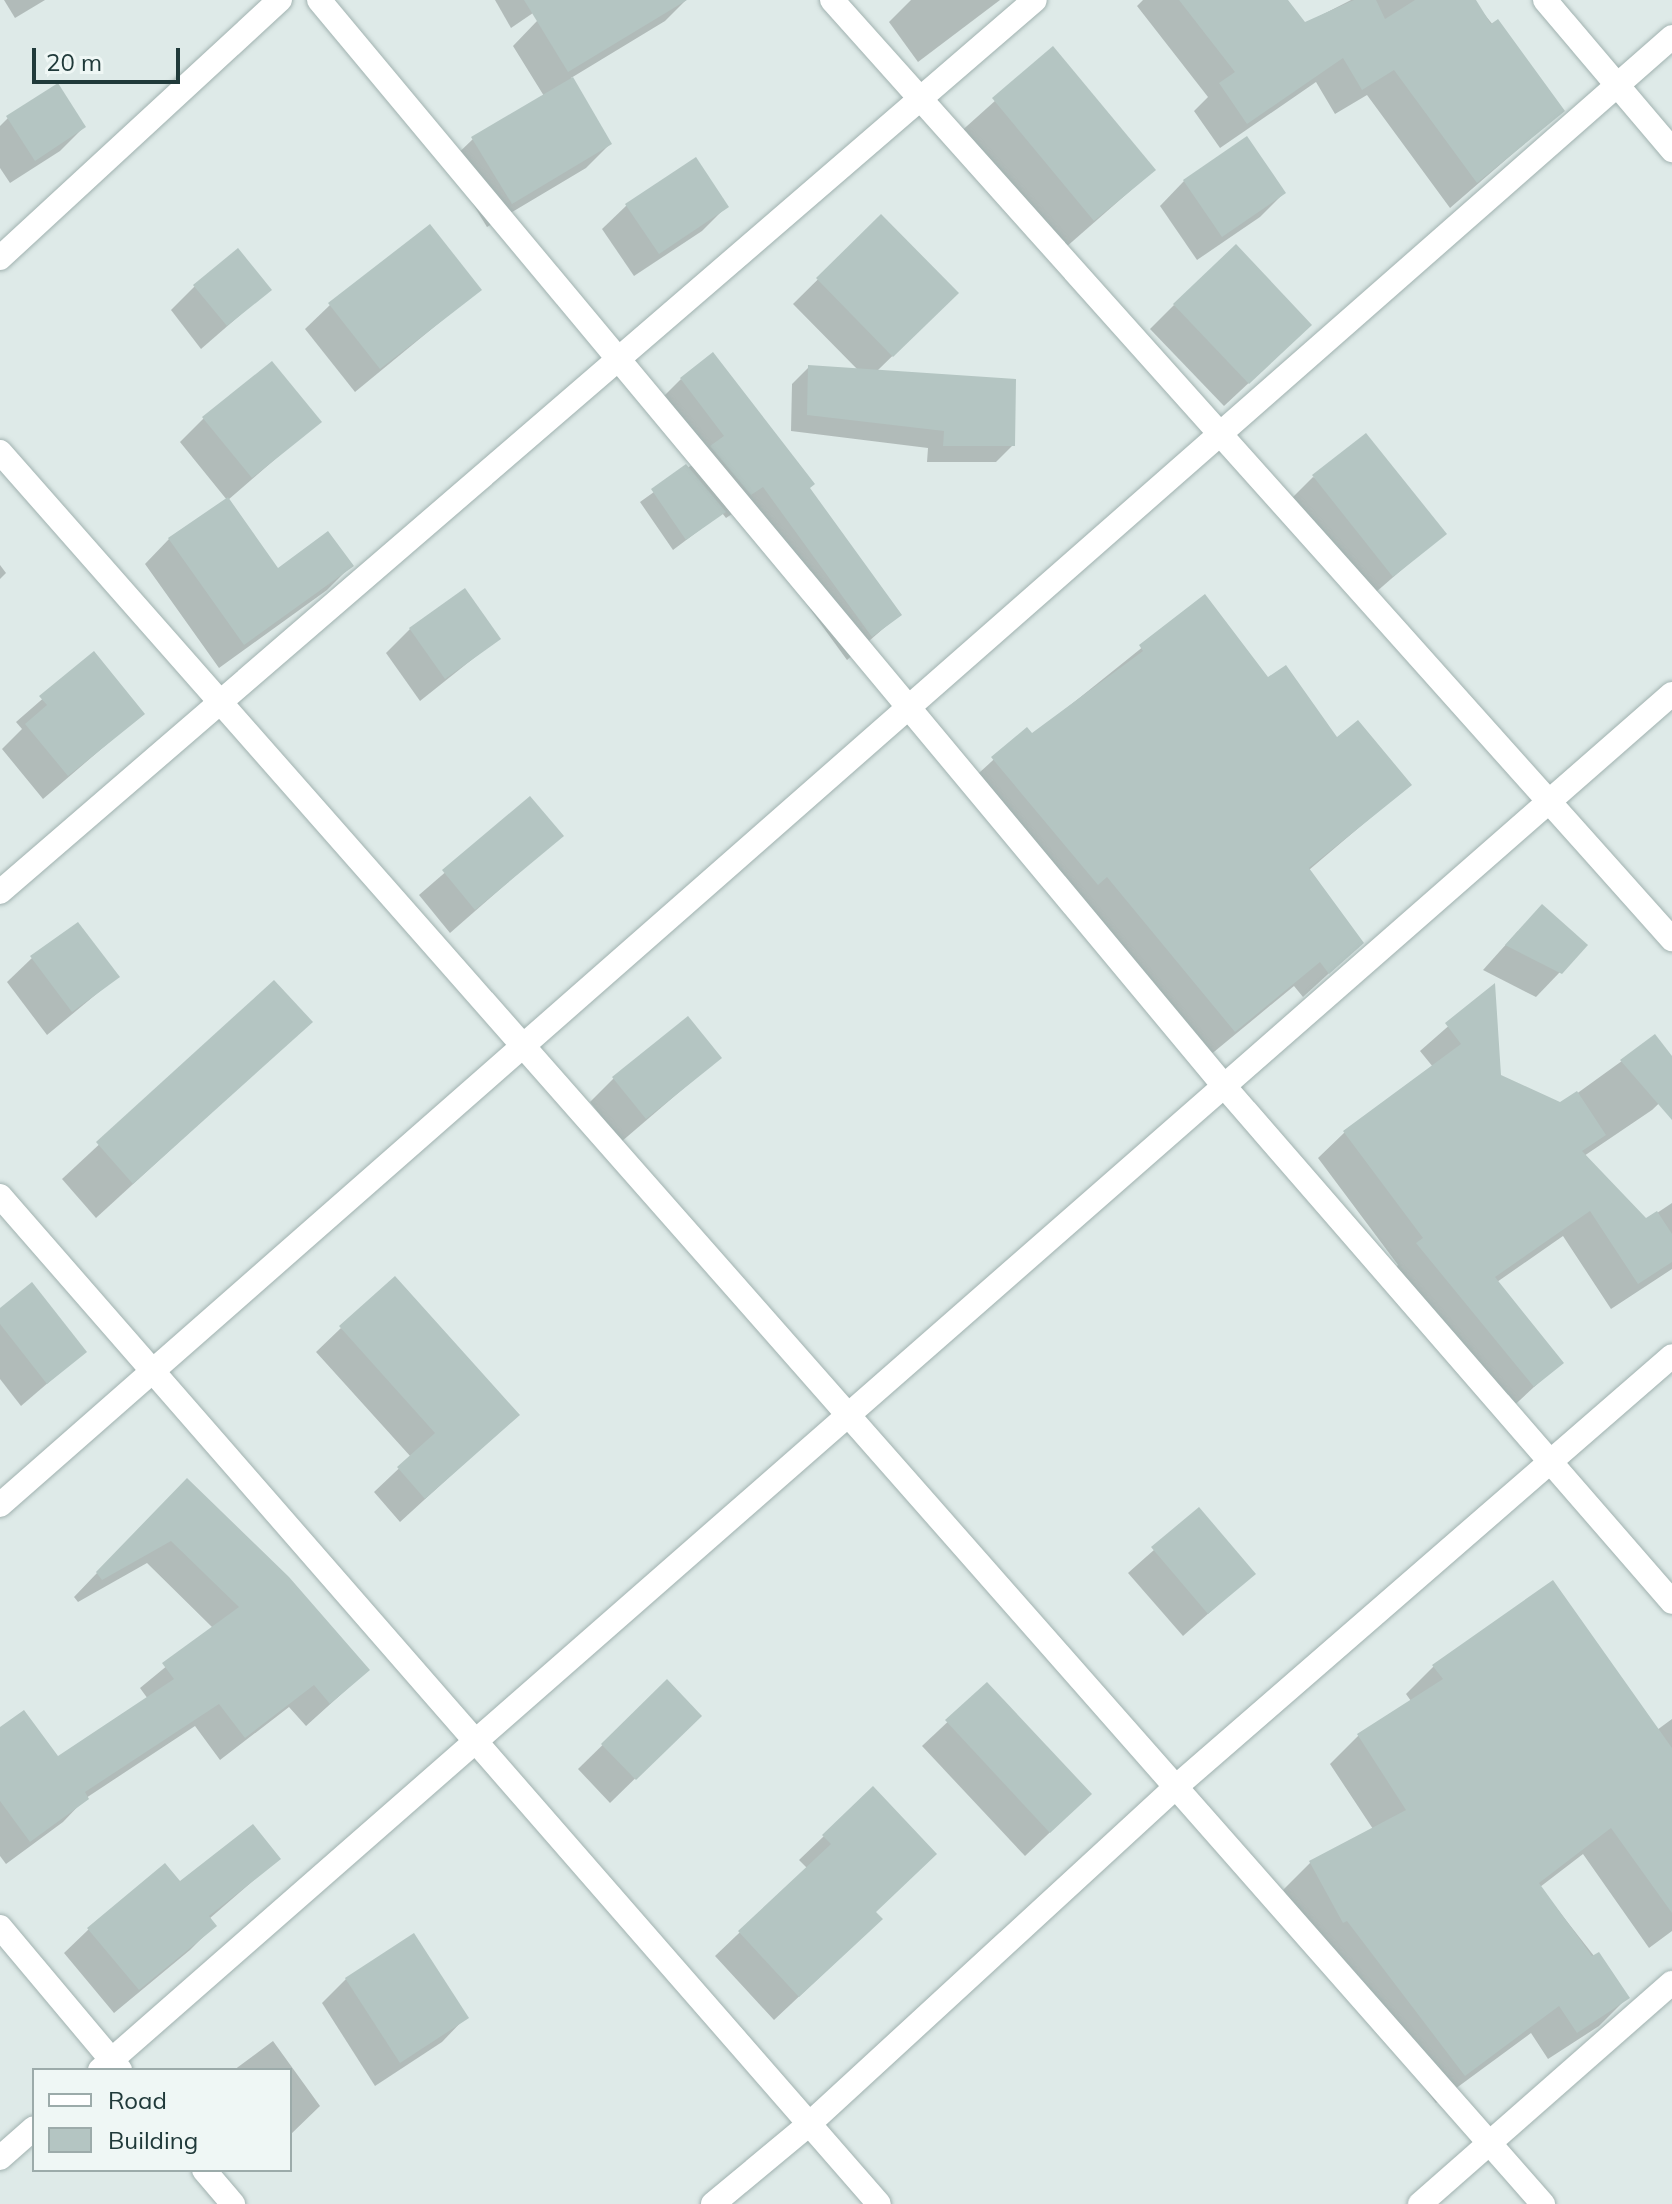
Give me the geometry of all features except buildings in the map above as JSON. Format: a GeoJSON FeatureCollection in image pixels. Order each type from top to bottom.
{"type":"FeatureCollection","features":[{"type":"Feature","properties":{"kind":"street"},"geometry":{"type":"LineString","coordinates":[[0,258],[280,0]]}},
{"type":"Feature","properties":{"kind":"street"},"geometry":{"type":"LineString","coordinates":[[319,0],[1224,1086],[1672,1602]]}},
{"type":"Feature","properties":{"kind":"street"},"geometry":{"type":"LineString","coordinates":[[832,0],[1222,431],[1548,803],[1672,939]]}},
{"type":"Feature","properties":{"kind":"street"},"geometry":{"type":"LineString","coordinates":[[0,892],[918,97],[1035,0]]}},
{"type":"Feature","properties":{"kind":"street"},"geometry":{"type":"LineString","coordinates":[[1545,0],[1672,150]]}},
{"type":"Feature","properties":{"kind":"street"},"geometry":{"type":"LineString","coordinates":[[0,1505],[1672,37]]}},
{"type":"Feature","properties":{"kind":"street"},"geometry":{"type":"LineString","coordinates":[[0,452],[1178,1785],[1543,2204]]}},
{"type":"Feature","properties":{"kind":"street"},"geometry":{"type":"LineString","coordinates":[[0,1927],[111,2067],[477,1740],[1672,694]]}},
{"type":"Feature","properties":{"kind":"street"},"geometry":{"type":"LineString","coordinates":[[0,1196],[149,1372],[477,1740],[807,2126],[879,2204]]}},
{"type":"Feature","properties":{"kind":"street"},"geometry":{"type":"LineString","coordinates":[[713,2204],[807,2126],[1178,1785],[1549,1459],[1672,1356]]}},
{"type":"Feature","properties":{"kind":"street"},"geometry":{"type":"LineString","coordinates":[[1420,2204],[1672,1983]]}},
{"type":"Feature","properties":{"kind":"street"},"geometry":{"type":"LineString","coordinates":[[0,2158],[32,2130]]}},
{"type":"Feature","properties":{"kind":"street"},"geometry":{"type":"LineString","coordinates":[[206,2172],[233,2204]]}}]}
